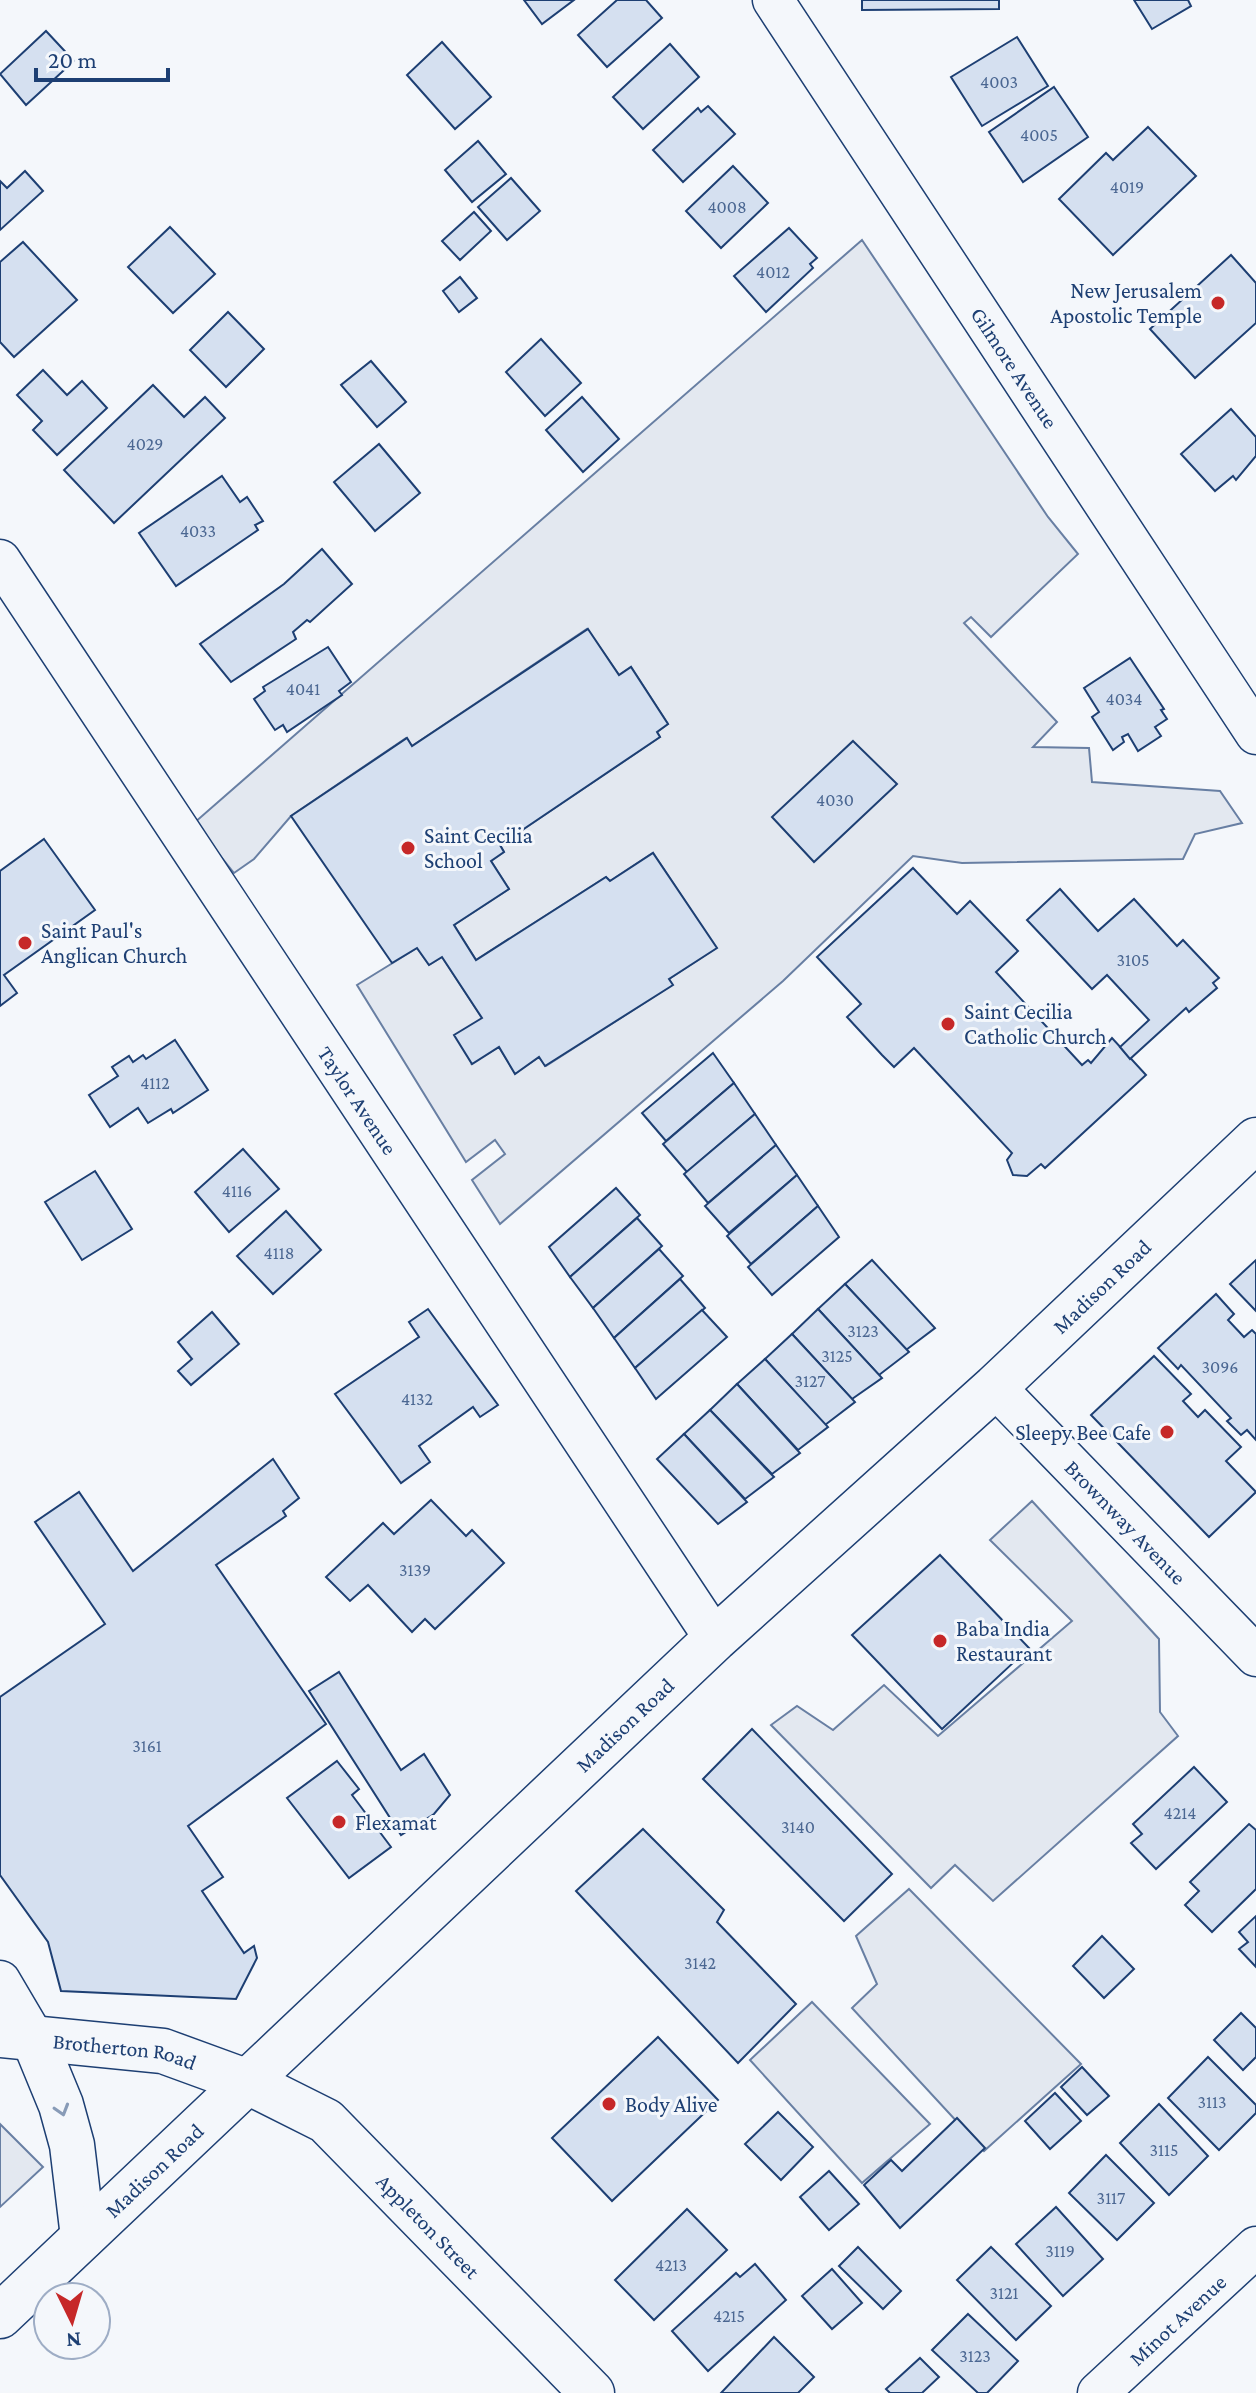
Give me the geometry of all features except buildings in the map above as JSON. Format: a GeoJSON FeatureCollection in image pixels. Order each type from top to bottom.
{"type":"FeatureCollection","features":[{"type":"Feature","properties":{"kind":"main road","name":"Madison Road"},"geometry":{"type":"LineString","coordinates":[[0,2316],[715,1639],[995,1387],[1256,1140]]}},
{"type":"Feature","properties":{"kind":"main road","name":"Brotherton Road"},"geometry":{"type":"LineString","coordinates":[[16,2036],[163,2051],[248,2082]]}},
{"type":"Feature","properties":{"kind":"main road"},"geometry":{"type":"LineString","coordinates":[[16,2036],[61,2105],[72,2145],[83,2237]]}},
{"type":"Feature","properties":{"kind":"main road","name":"Appleton Street"},"geometry":{"type":"LineString","coordinates":[[248,2082],[326,2121],[592,2393]]}},
{"type":"Feature","properties":{"kind":"street","name":"Gilmore Avenue"},"geometry":{"type":"LineString","coordinates":[[773,0],[1256,734]]}},
{"type":"Feature","properties":{"kind":"street","name":"Taylor Avenue"},"geometry":{"type":"LineString","coordinates":[[0,560],[715,1639]]}},
{"type":"Feature","properties":{"kind":"street","name":"Brownway Avenue"},"geometry":{"type":"LineString","coordinates":[[995,1387],[1256,1656]]}},
{"type":"Feature","properties":{"kind":"street"},"geometry":{"type":"LineString","coordinates":[[0,1981],[16,2036]]}},
{"type":"Feature","properties":{"kind":"street","name":"Minot Avenue"},"geometry":{"type":"LineString","coordinates":[[1098,2393],[1256,2247]]}},
{"type":"Feature","properties":{"kind":"shaded area"},"geometry":{"type":"Polygon","coordinates":[[[862,240],[1048,517],[1078,554],[991,637],[971,617],[964,623],[1057,722],[1033,747],[1089,748],[1092,782],[1220,791],[1242,823],[1195,834],[1183,859],[962,863],[913,856],[783,981],[500,1224],[472,1180],[505,1154],[495,1140],[466,1162],[357,985],[417,948],[429,965],[442,957],[482,1018],[472,1063],[499,1047],[515,1073],[539,1057],[546,1066],[672,985],[669,979],[716,948],[653,853],[610,881],[606,877],[476,960],[454,925],[509,889],[491,861],[504,852],[500,845],[660,737],[657,732],[668,724],[631,667],[619,675],[587,629],[412,746],[406,738],[291,816],[254,859],[234,873],[194,823],[862,240]]]}},
{"type":"Feature","properties":{"kind":"shaded area"},"geometry":{"type":"Polygon","coordinates":[[[1032,1501],[1159,1639],[1160,1712],[1178,1736],[993,1901],[955,1865],[931,1888],[771,1725],[797,1706],[833,1730],[884,1685],[938,1736],[1072,1621],[990,1540],[1032,1501]]]}},
{"type":"Feature","properties":{"kind":"shaded area"},"geometry":{"type":"Polygon","coordinates":[[[909,1889],[1081,2064],[984,2151],[852,2008],[877,1984],[856,1936],[909,1889]]]}},
{"type":"Feature","properties":{"kind":"shaded area"},"geometry":{"type":"Polygon","coordinates":[[[812,2002],[930,2124],[862,2183],[750,2060],[812,2002]]]}},
{"type":"Feature","properties":{"kind":"shaded area"},"geometry":{"type":"Polygon","coordinates":[[[0,2124],[43,2167],[0,2207],[0,2124]]]}},
{"type":"Feature","properties":{"kind":"place","name":"New Jerusalem Apostolic Temple"},"geometry":{"type":"Point","coordinates":[1218,303]}},
{"type":"Feature","properties":{"kind":"place","name":"Saint Cecilia School"},"geometry":{"type":"Point","coordinates":[408,848]}},
{"type":"Feature","properties":{"kind":"place","name":"Saint Paul's Anglican Church"},"geometry":{"type":"Point","coordinates":[25,943]}},
{"type":"Feature","properties":{"kind":"place","name":"Saint Cecilia Catholic Church"},"geometry":{"type":"Point","coordinates":[948,1024]}},
{"type":"Feature","properties":{"kind":"place","name":"Sleepy Bee Cafe"},"geometry":{"type":"Point","coordinates":[1167,1432]}},
{"type":"Feature","properties":{"kind":"place","name":"Baba India Restaurant"},"geometry":{"type":"Point","coordinates":[940,1641]}},
{"type":"Feature","properties":{"kind":"place","name":"Flexamat"},"geometry":{"type":"Point","coordinates":[339,1822]}},
{"type":"Feature","properties":{"kind":"place","name":"Body Alive"},"geometry":{"type":"Point","coordinates":[609,2104]}}]}
